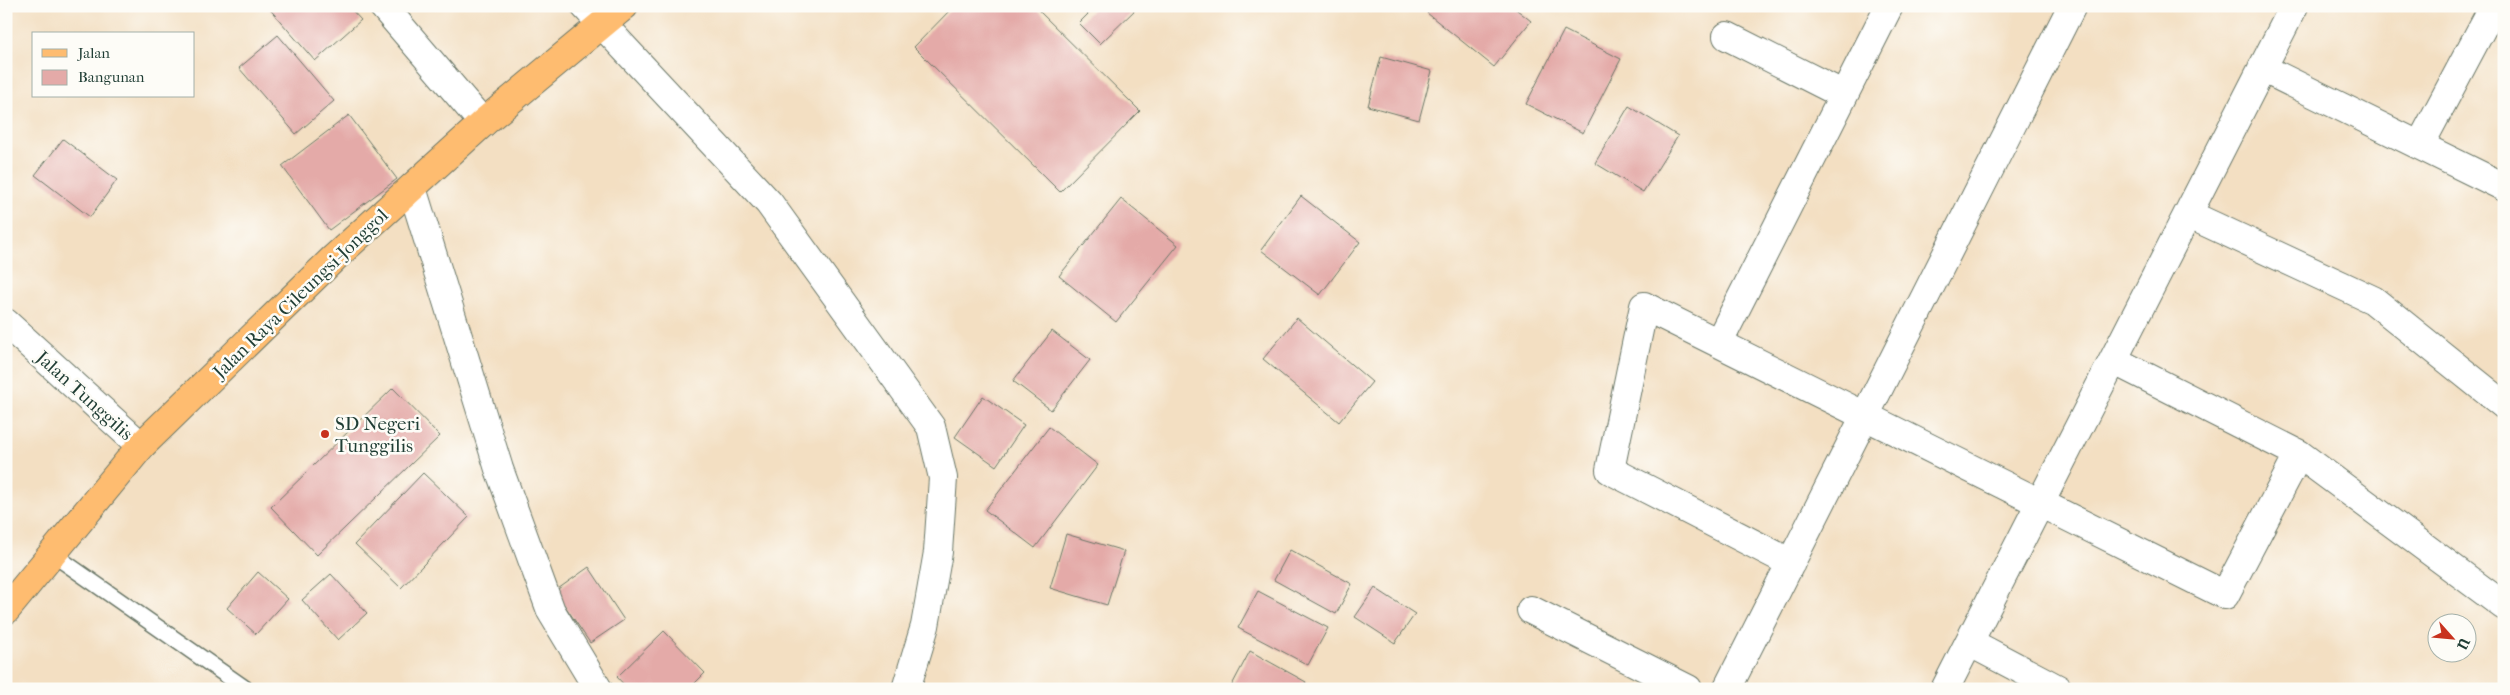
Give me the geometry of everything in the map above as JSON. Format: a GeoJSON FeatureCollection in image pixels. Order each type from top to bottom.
{"type":"FeatureCollection","features":[{"type":"Feature","properties":{"kind":"main road","name":"Jalan Raya Cileungsi-Jonggol"},"geometry":{"type":"LineString","coordinates":[[6,610],[142,446],[334,258],[483,123],[594,15],[624,6]]}},
{"type":"Feature","properties":{"kind":"street"},"geometry":{"type":"LineString","coordinates":[[383,6],[483,123]]}},
{"type":"Feature","properties":{"kind":"street"},"geometry":{"type":"LineString","coordinates":[[1719,342],[1889,6]]}},
{"type":"Feature","properties":{"kind":"street"},"geometry":{"type":"LineString","coordinates":[[1727,689],[2072,6]]}},
{"type":"Feature","properties":{"kind":"street"},"geometry":{"type":"LineString","coordinates":[[1945,689],[2294,6]]}},
{"type":"Feature","properties":{"kind":"street"},"geometry":{"type":"LineString","coordinates":[[594,15],[768,203],[931,427],[943,478],[938,552],[925,626],[906,689]]}},
{"type":"Feature","properties":{"kind":"street"},"geometry":{"type":"LineString","coordinates":[[2420,146],[2489,15]]}},
{"type":"Feature","properties":{"kind":"street"},"geometry":{"type":"LineString","coordinates":[[1727,36],[1844,95]]}},
{"type":"Feature","properties":{"kind":"street"},"geometry":{"type":"LineString","coordinates":[[2262,68],[2504,187]]}},
{"type":"Feature","properties":{"kind":"street"},"geometry":{"type":"LineString","coordinates":[[412,188],[499,469],[551,611],[598,689]]}},
{"type":"Feature","properties":{"kind":"street"},"geometry":{"type":"LineString","coordinates":[[2188,214],[2373,300],[2504,405]]}},
{"type":"Feature","properties":{"kind":"street"},"geometry":{"type":"LineString","coordinates":[[1791,563],[1610,470],[1644,306],[2225,595],[2299,454]]}},
{"type":"Feature","properties":{"kind":"street","name":"Jalan Tunggilis"},"geometry":{"type":"LineString","coordinates":[[6,323],[142,446]]}},
{"type":"Feature","properties":{"kind":"street"},"geometry":{"type":"LineString","coordinates":[[2113,360],[2299,454],[2504,606]]}},
{"type":"Feature","properties":{"kind":"street"},"geometry":{"type":"LineString","coordinates":[[1531,610],[1688,689]]}},
{"type":"Feature","properties":{"kind":"street"},"geometry":{"type":"LineString","coordinates":[[1969,642],[2058,689]]}},
{"type":"Feature","properties":{"kind":"lane"},"geometry":{"type":"LineString","coordinates":[[54,554],[246,689]]}},
{"type":"Feature","properties":{"kind":"building"},"geometry":{"type":"Polygon","coordinates":[[[267,6],[348,6],[361,20],[315,61],[267,6]]]}},
{"type":"Feature","properties":{"kind":"building"},"geometry":{"type":"Polygon","coordinates":[[[954,6],[1034,6],[1140,111],[1060,192],[914,47],[954,6]]]}},
{"type":"Feature","properties":{"kind":"building"},"geometry":{"type":"Polygon","coordinates":[[[1096,6],[1139,6],[1100,44],[1079,23],[1096,6]]]}},
{"type":"Feature","properties":{"kind":"building"},"geometry":{"type":"Polygon","coordinates":[[[1432,6],[1512,6],[1531,21],[1494,67],[1427,13],[1432,6]]]}},
{"type":"Feature","properties":{"kind":"building"},"geometry":{"type":"Polygon","coordinates":[[[1564,30],[1621,59],[1583,133],[1526,104],[1564,30]]]}},
{"type":"Feature","properties":{"kind":"building"},"geometry":{"type":"Polygon","coordinates":[[[278,35],[334,101],[296,134],[239,68],[278,35]]]}},
{"type":"Feature","properties":{"kind":"building"},"geometry":{"type":"Polygon","coordinates":[[[1381,57],[1432,71],[1419,120],[1368,106],[1381,57]]]}},
{"type":"Feature","properties":{"kind":"building"},"geometry":{"type":"Polygon","coordinates":[[[1629,106],[1678,136],[1643,192],[1595,163],[1629,106]]]}},
{"type":"Feature","properties":{"kind":"building"},"geometry":{"type":"Polygon","coordinates":[[[349,115],[397,179],[329,230],[282,166],[349,115]]]}},
{"type":"Feature","properties":{"kind":"building"},"geometry":{"type":"Polygon","coordinates":[[[63,139],[117,180],[90,217],[35,175],[63,139]]]}},
{"type":"Feature","properties":{"kind":"building"},"geometry":{"type":"Polygon","coordinates":[[[1301,196],[1360,242],[1320,295],[1261,250],[1301,196]]]}},
{"type":"Feature","properties":{"kind":"building"},"geometry":{"type":"Polygon","coordinates":[[[1121,199],[1178,245],[1116,322],[1059,276],[1121,199]]]}},
{"type":"Feature","properties":{"kind":"building"},"geometry":{"type":"Polygon","coordinates":[[[1297,318],[1372,382],[1339,422],[1263,359],[1297,318]]]}},
{"type":"Feature","properties":{"kind":"building"},"geometry":{"type":"Polygon","coordinates":[[[1052,331],[1090,360],[1051,410],[1013,381],[1052,331]]]}},
{"type":"Feature","properties":{"kind":"building"},"geometry":{"type":"Polygon","coordinates":[[[393,388],[440,436],[317,555],[271,507],[393,388]]]}},
{"type":"Feature","properties":{"kind":"building"},"geometry":{"type":"Polygon","coordinates":[[[983,396],[1024,425],[996,466],[955,437],[983,396]]]}},
{"type":"Feature","properties":{"kind":"building"},"geometry":{"type":"Polygon","coordinates":[[[1049,427],[1098,465],[1035,548],[985,510],[1049,427]]]}},
{"type":"Feature","properties":{"kind":"building"},"geometry":{"type":"Polygon","coordinates":[[[423,473],[469,517],[401,588],[355,544],[423,473]]]}},
{"type":"Feature","properties":{"kind":"building"},"geometry":{"type":"Polygon","coordinates":[[[1066,534],[1124,551],[1107,605],[1050,588],[1066,534]]]}},
{"type":"Feature","properties":{"kind":"building"},"geometry":{"type":"Polygon","coordinates":[[[1290,550],[1352,584],[1336,614],[1274,580],[1290,550]]]}},
{"type":"Feature","properties":{"kind":"building"},"geometry":{"type":"Polygon","coordinates":[[[589,567],[624,620],[590,643],[555,591],[589,567]]]}},
{"type":"Feature","properties":{"kind":"building"},"geometry":{"type":"Polygon","coordinates":[[[258,572],[288,599],[256,634],[227,608],[258,572]]]}},
{"type":"Feature","properties":{"kind":"building"},"geometry":{"type":"Polygon","coordinates":[[[331,574],[367,613],[338,640],[302,600],[331,574]]]}},
{"type":"Feature","properties":{"kind":"building"},"geometry":{"type":"Polygon","coordinates":[[[1375,588],[1415,614],[1395,643],[1355,617],[1375,588]]]}},
{"type":"Feature","properties":{"kind":"building"},"geometry":{"type":"Polygon","coordinates":[[[1258,591],[1328,628],[1308,665],[1238,628],[1258,591]]]}},
{"type":"Feature","properties":{"kind":"building"},"geometry":{"type":"Polygon","coordinates":[[[664,631],[705,673],[689,689],[628,689],[617,677],[664,631]]]}},
{"type":"Feature","properties":{"kind":"building"},"geometry":{"type":"Polygon","coordinates":[[[1250,651],[1306,682],[1302,689],[1231,687],[1250,651]]]}},
{"type":"Feature","properties":{"kind":"place","name":"SD Negeri Tunggilis"},"geometry":{"type":"Point","coordinates":[325,434]}}]}
